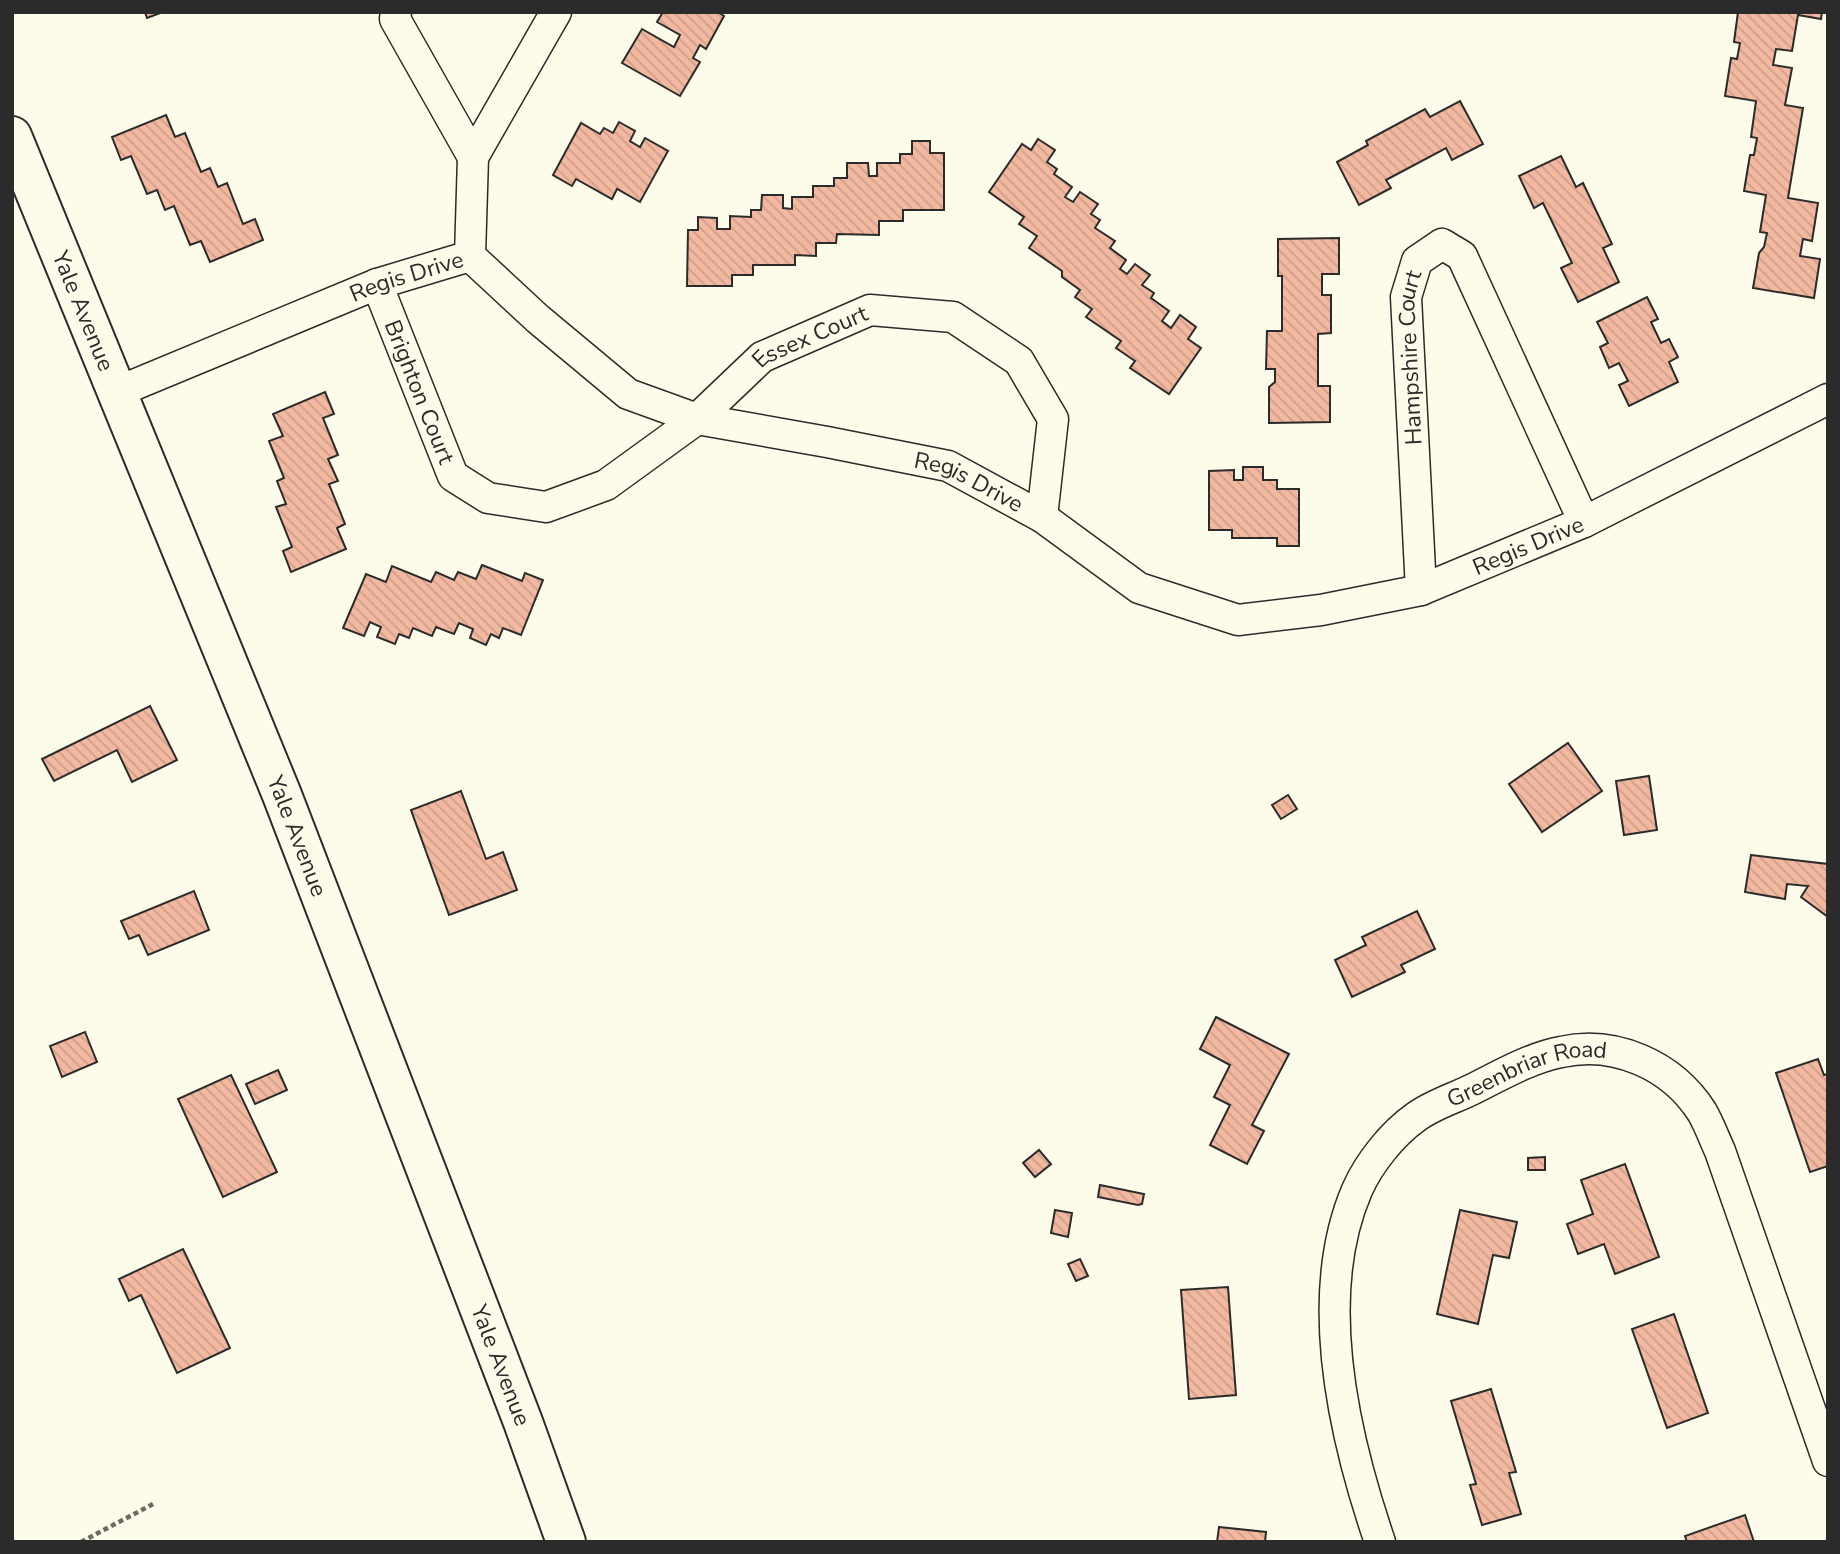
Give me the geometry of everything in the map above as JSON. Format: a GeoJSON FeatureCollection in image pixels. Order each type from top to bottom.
{"type":"FeatureCollection","features":[{"type":"Feature","properties":{"kind":"street"},"geometry":{"type":"LineString","coordinates":[[396,12],[395,19],[473,157]]}},
{"type":"Feature","properties":{"kind":"street"},"geometry":{"type":"LineString","coordinates":[[470,256],[473,157],[556,12]]}},
{"type":"Feature","properties":{"kind":"street","name":"Yale Avenue"},"geometry":{"type":"LineString","coordinates":[[12,136],[282,795],[518,1409],[566,1542]]}},
{"type":"Feature","properties":{"kind":"street","name":"Hampshire Court"},"geometry":{"type":"LineString","coordinates":[[1421,590],[1406,297],[1417,261],[1442,244],[1462,256],[1584,522]]}},
{"type":"Feature","properties":{"kind":"street","name":"Regis Drive"},"geometry":{"type":"LineString","coordinates":[[117,393],[377,284],[470,256],[538,319],[628,394],[697,419],[948,466],[1042,517],[1139,588],[1238,620],[1321,610],[1421,590],[1584,522],[1828,399]]}},
{"type":"Feature","properties":{"kind":"street","name":"Brighton Court"},"geometry":{"type":"LineString","coordinates":[[377,284],[453,476],[488,498],[545,507],[606,485],[697,419]]}},
{"type":"Feature","properties":{"kind":"street","name":"Essex Court"},"geometry":{"type":"LineString","coordinates":[[697,419],[762,357],[870,310],[953,317],[1019,361],[1053,419],[1042,517]]}},
{"type":"Feature","properties":{"kind":"street","name":"Greenbriar Road"},"geometry":{"type":"LineString","coordinates":[[1380,1542],[1354,1455],[1343,1404],[1337,1353],[1336,1298],[1340,1245],[1358,1190],[1384,1147],[1417,1116],[1523,1065],[1561,1052],[1607,1049],[1643,1060],[1677,1081],[1702,1112],[1720,1150],[1828,1461]]}},
{"type":"Feature","properties":{"kind":"path"},"geometry":{"type":"LineString","coordinates":[[81,1542],[153,1504]]}},
{"type":"Feature","properties":{"kind":"building"},"geometry":{"type":"Polygon","coordinates":[[[145,12],[163,12],[147,18],[145,12]]]}},
{"type":"Feature","properties":{"kind":"building"},"geometry":{"type":"Polygon","coordinates":[[[663,12],[718,12],[724,16],[706,49],[700,45],[693,58],[700,62],[680,96],[622,63],[642,29],[674,47],[680,35],[657,22],[663,12]]]}},
{"type":"Feature","properties":{"kind":"building"},"geometry":{"type":"Polygon","coordinates":[[[1738,12],[1822,12],[1821,19],[1798,15],[1792,51],[1776,49],[1773,65],[1792,68],[1785,105],[1803,108],[1788,198],[1818,203],[1812,241],[1803,239],[1800,256],[1820,259],[1814,298],[1753,288],[1759,253],[1764,247],[1767,233],[1760,232],[1766,195],[1744,191],[1750,155],[1754,155],[1757,138],[1751,137],[1756,101],[1725,96],[1731,58],[1737,59],[1740,43],[1734,42],[1738,12]]]}},
{"type":"Feature","properties":{"kind":"building"},"geometry":{"type":"Polygon","coordinates":[[[1460,101],[1483,144],[1452,160],[1446,148],[1386,180],[1391,188],[1359,205],[1337,162],[1368,145],[1366,141],[1425,109],[1430,117],[1460,101]]]}},
{"type":"Feature","properties":{"kind":"building"},"geometry":{"type":"Polygon","coordinates":[[[166,115],[175,137],[185,133],[201,172],[210,168],[218,187],[227,183],[243,224],[255,219],[263,240],[210,262],[201,241],[190,245],[174,206],[165,210],[157,190],[147,194],[131,156],[121,160],[112,137],[166,115]]]}},
{"type":"Feature","properties":{"kind":"building"},"geometry":{"type":"Polygon","coordinates":[[[619,122],[635,131],[630,141],[640,147],[645,138],[668,151],[640,202],[617,189],[612,199],[576,179],[572,186],[553,175],[581,123],[600,134],[604,128],[613,133],[619,122]]]}},
{"type":"Feature","properties":{"kind":"building"},"geometry":{"type":"Polygon","coordinates":[[[1038,139],[1055,150],[1047,162],[1057,169],[1054,174],[1072,187],[1065,197],[1073,202],[1080,192],[1098,204],[1091,214],[1100,220],[1095,228],[1115,241],[1110,248],[1126,260],[1120,269],[1127,274],[1135,264],[1150,275],[1142,285],[1154,293],[1151,298],[1169,311],[1162,321],[1171,328],[1180,315],[1196,327],[1188,339],[1201,348],[1169,394],[1130,368],[1135,361],[1116,348],[1121,341],[1086,317],[1092,309],[1075,297],[1080,290],[1062,277],[1062,271],[1029,248],[1037,236],[1019,224],[1024,217],[989,192],[1022,144],[1031,150],[1038,139]]]}},
{"type":"Feature","properties":{"kind":"building"},"geometry":{"type":"Polygon","coordinates":[[[912,141],[930,141],[930,153],[944,153],[944,210],[903,210],[903,221],[879,221],[879,235],[837,234],[836,243],[816,243],[816,256],[795,255],[795,265],[753,265],[753,275],[732,275],[732,286],[687,286],[688,230],[698,230],[698,217],[717,218],[717,229],[730,229],[730,216],[751,217],[751,210],[761,210],[762,195],[783,195],[783,208],[792,209],[792,197],[813,197],[813,186],[834,186],[834,178],[847,178],[847,163],[868,163],[869,176],[877,176],[877,163],[900,163],[900,154],[912,154],[912,141]]]}},
{"type":"Feature","properties":{"kind":"building"},"geometry":{"type":"Polygon","coordinates":[[[1561,156],[1576,187],[1583,183],[1612,244],[1603,248],[1619,282],[1578,302],[1561,268],[1572,263],[1543,203],[1534,208],[1519,176],[1561,156]]]}},
{"type":"Feature","properties":{"kind":"building"},"geometry":{"type":"Polygon","coordinates":[[[1339,238],[1339,274],[1322,274],[1322,295],[1331,295],[1331,333],[1318,334],[1318,386],[1330,386],[1330,422],[1269,423],[1269,387],[1275,382],[1275,369],[1266,369],[1267,331],[1282,331],[1282,276],[1278,276],[1278,239],[1339,238]]]}},
{"type":"Feature","properties":{"kind":"building"},"geometry":{"type":"Polygon","coordinates":[[[1647,297],[1658,319],[1651,322],[1661,343],[1669,339],[1678,357],[1669,362],[1678,382],[1629,406],[1619,385],[1628,381],[1619,363],[1609,368],[1600,347],[1608,343],[1597,322],[1647,297]]]}},
{"type":"Feature","properties":{"kind":"building"},"geometry":{"type":"Polygon","coordinates":[[[325,392],[334,414],[323,418],[338,455],[328,459],[338,481],[329,484],[345,524],[337,528],[346,549],[291,572],[283,551],[292,547],[276,507],[286,504],[277,481],[284,478],[269,441],[283,436],[273,414],[325,392]]]}},
{"type":"Feature","properties":{"kind":"building"},"geometry":{"type":"Polygon","coordinates":[[[1243,467],[1263,467],[1263,480],[1277,480],[1277,489],[1299,489],[1299,546],[1277,546],[1277,538],[1232,538],[1232,530],[1209,530],[1209,471],[1234,470],[1234,480],[1243,480],[1243,467]]]}},
{"type":"Feature","properties":{"kind":"building"},"geometry":{"type":"Polygon","coordinates":[[[482,565],[522,581],[525,573],[543,580],[521,635],[503,628],[499,638],[491,634],[486,645],[470,638],[473,629],[459,623],[454,634],[436,627],[432,636],[413,628],[409,638],[399,634],[395,644],[377,637],[381,627],[370,622],[364,636],[343,628],[366,574],[386,582],[392,566],[431,582],[436,572],[454,580],[458,572],[476,579],[482,565]]]}},
{"type":"Feature","properties":{"kind":"building"},"geometry":{"type":"Polygon","coordinates":[[[150,706],[177,760],[132,782],[117,750],[54,781],[42,759],[150,706]]]}},
{"type":"Feature","properties":{"kind":"building"},"geometry":{"type":"Polygon","coordinates":[[[1568,743],[1602,791],[1542,832],[1509,784],[1568,743]]]}},
{"type":"Feature","properties":{"kind":"building"},"geometry":{"type":"Polygon","coordinates":[[[1649,776],[1657,830],[1624,835],[1616,781],[1649,776]]]}},
{"type":"Feature","properties":{"kind":"building"},"geometry":{"type":"Polygon","coordinates":[[[461,791],[486,859],[503,852],[517,890],[449,915],[411,810],[461,791]]]}},
{"type":"Feature","properties":{"kind":"building"},"geometry":{"type":"Polygon","coordinates":[[[1288,795],[1297,809],[1281,819],[1272,805],[1288,795]]]}},
{"type":"Feature","properties":{"kind":"building"},"geometry":{"type":"Polygon","coordinates":[[[1751,855],[1828,864],[1828,917],[1801,897],[1808,886],[1787,884],[1785,899],[1745,892],[1751,855]]]}},
{"type":"Feature","properties":{"kind":"building"},"geometry":{"type":"Polygon","coordinates":[[[194,891],[209,930],[148,955],[139,935],[129,939],[121,921],[194,891]]]}},
{"type":"Feature","properties":{"kind":"building"},"geometry":{"type":"Polygon","coordinates":[[[1417,911],[1435,949],[1401,965],[1405,972],[1352,997],[1335,960],[1366,945],[1362,937],[1417,911]]]}},
{"type":"Feature","properties":{"kind":"building"},"geometry":{"type":"Polygon","coordinates":[[[1216,1017],[1289,1054],[1252,1125],[1264,1131],[1247,1164],[1210,1145],[1230,1105],[1214,1097],[1230,1065],[1200,1049],[1216,1017]]]}},
{"type":"Feature","properties":{"kind":"building"},"geometry":{"type":"Polygon","coordinates":[[[85,1032],[97,1062],[62,1077],[50,1046],[85,1032]]]}},
{"type":"Feature","properties":{"kind":"building"},"geometry":{"type":"Polygon","coordinates":[[[1818,1059],[1824,1075],[1828,1074],[1828,1166],[1810,1172],[1776,1073],[1818,1059]]]}},
{"type":"Feature","properties":{"kind":"building"},"geometry":{"type":"Polygon","coordinates":[[[278,1070],[287,1090],[255,1104],[246,1084],[278,1070]]]}},
{"type":"Feature","properties":{"kind":"building"},"geometry":{"type":"Polygon","coordinates":[[[231,1075],[277,1172],[223,1197],[178,1099],[231,1075]]]}},
{"type":"Feature","properties":{"kind":"building"},"geometry":{"type":"Polygon","coordinates":[[[1039,1150],[1051,1164],[1035,1177],[1023,1163],[1039,1150]]]}},
{"type":"Feature","properties":{"kind":"building"},"geometry":{"type":"Polygon","coordinates":[[[1545,1157],[1545,1170],[1528,1170],[1528,1158],[1545,1157]]]}},
{"type":"Feature","properties":{"kind":"building"},"geometry":{"type":"Polygon","coordinates":[[[1625,1164],[1659,1257],[1615,1274],[1604,1244],[1578,1254],[1567,1224],[1593,1214],[1581,1180],[1625,1164]]]}},
{"type":"Feature","properties":{"kind":"building"},"geometry":{"type":"Polygon","coordinates":[[[1100,1185],[1144,1194],[1142,1204],[1098,1197],[1100,1185]]]}},
{"type":"Feature","properties":{"kind":"building"},"geometry":{"type":"Polygon","coordinates":[[[1055,1210],[1072,1213],[1068,1237],[1051,1233],[1055,1210]]]}},
{"type":"Feature","properties":{"kind":"building"},"geometry":{"type":"Polygon","coordinates":[[[1460,1210],[1517,1222],[1509,1258],[1493,1255],[1478,1324],[1437,1314],[1460,1210]]]}},
{"type":"Feature","properties":{"kind":"building"},"geometry":{"type":"Polygon","coordinates":[[[183,1249],[230,1348],[177,1373],[141,1295],[129,1301],[119,1279],[183,1249]]]}},
{"type":"Feature","properties":{"kind":"building"},"geometry":{"type":"Polygon","coordinates":[[[1080,1259],[1088,1276],[1076,1281],[1068,1264],[1080,1259]]]}},
{"type":"Feature","properties":{"kind":"building"},"geometry":{"type":"Polygon","coordinates":[[[1228,1287],[1236,1395],[1189,1399],[1181,1290],[1228,1287]]]}},
{"type":"Feature","properties":{"kind":"building"},"geometry":{"type":"Polygon","coordinates":[[[1674,1314],[1708,1413],[1667,1428],[1632,1329],[1674,1314]]]}},
{"type":"Feature","properties":{"kind":"building"},"geometry":{"type":"Polygon","coordinates":[[[1491,1389],[1516,1472],[1509,1473],[1521,1514],[1482,1525],[1470,1485],[1476,1484],[1451,1401],[1491,1389]]]}},
{"type":"Feature","properties":{"kind":"building"},"geometry":{"type":"Polygon","coordinates":[[[1745,1515],[1754,1542],[1687,1542],[1685,1536],[1745,1515]]]}},
{"type":"Feature","properties":{"kind":"building"},"geometry":{"type":"Polygon","coordinates":[[[1219,1527],[1266,1532],[1265,1542],[1217,1542],[1219,1527]]]}}]}
